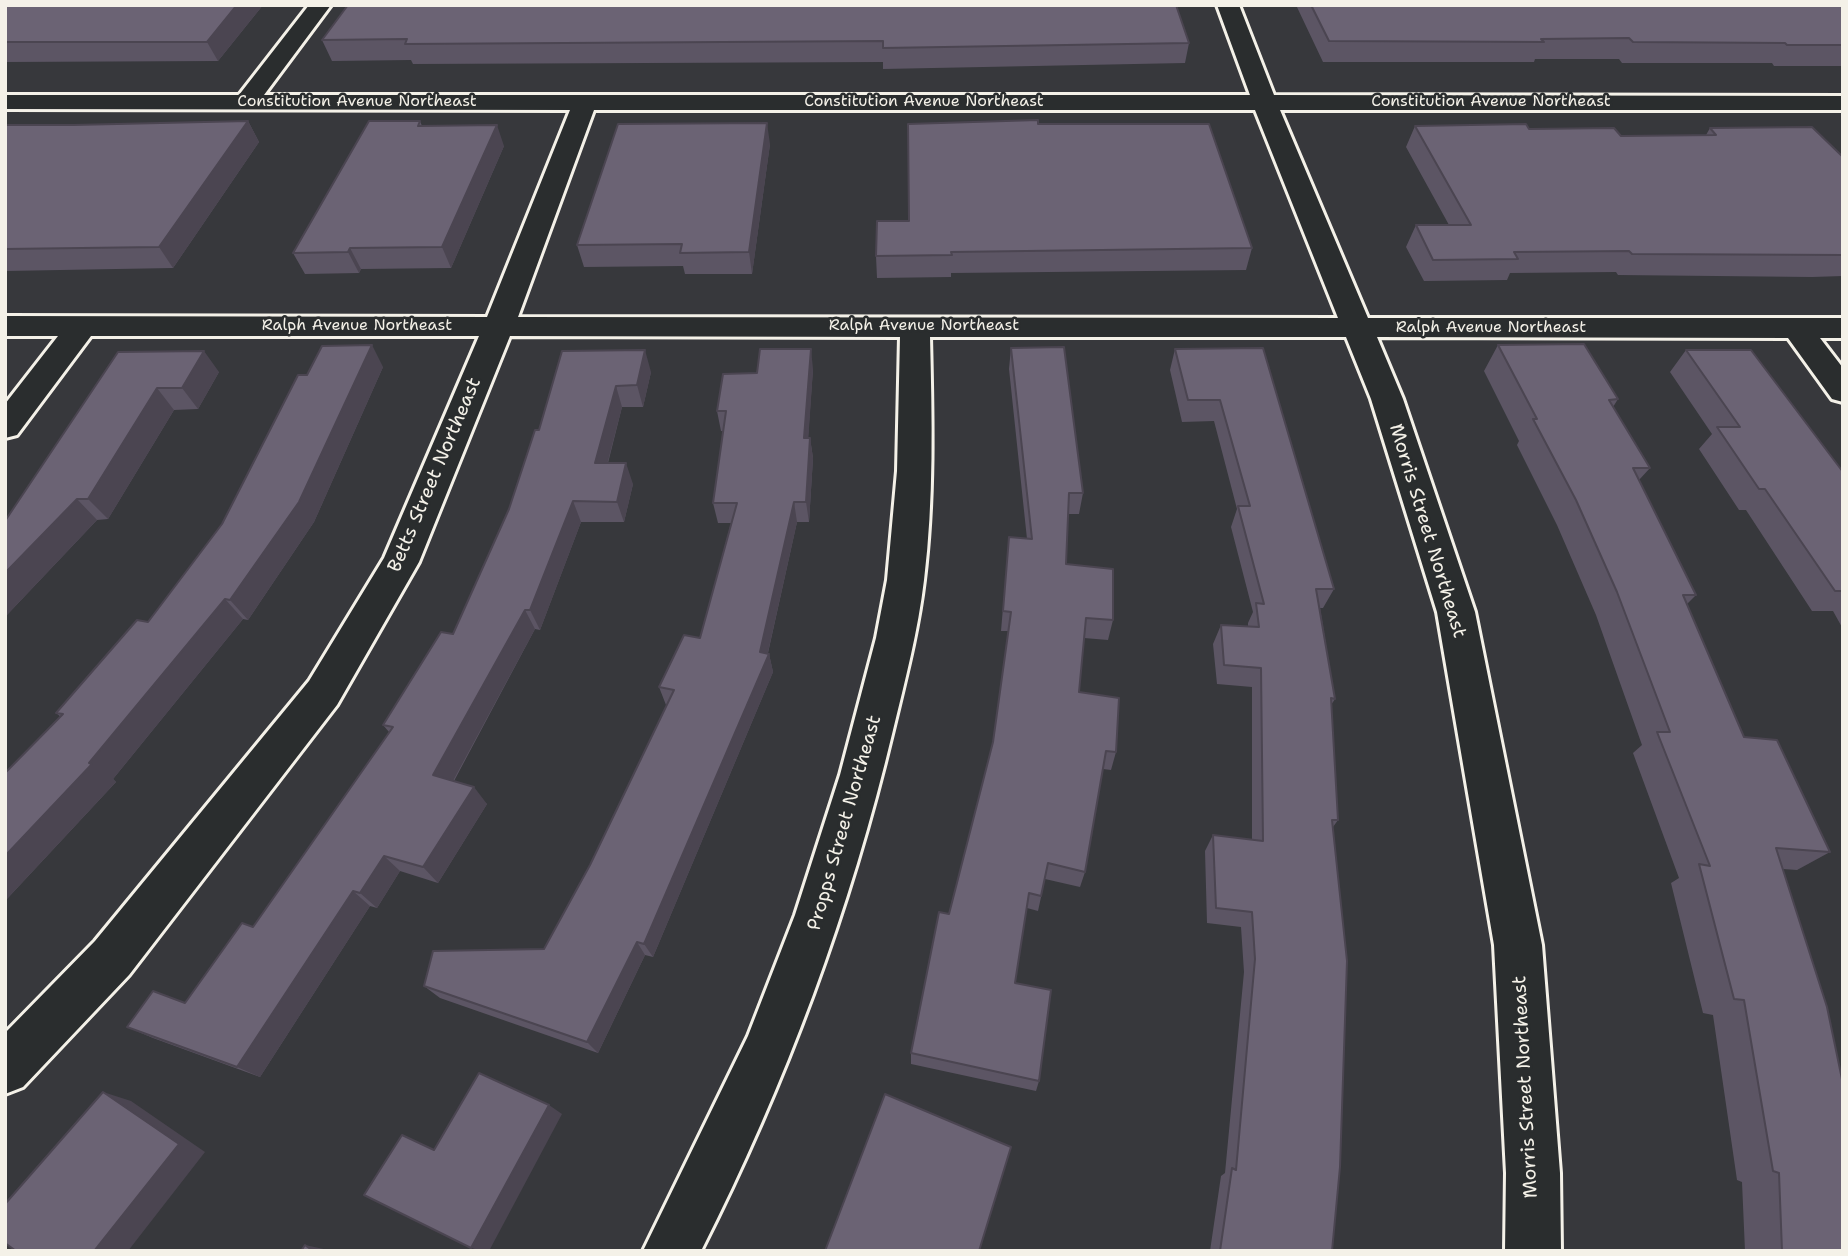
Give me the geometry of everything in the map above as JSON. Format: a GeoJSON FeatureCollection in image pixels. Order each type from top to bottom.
{"type":"FeatureCollection","features":[{"type":"Feature","properties":{"kind":"street"},"geometry":{"type":"LineString","coordinates":[[246,102],[320,5]]}},
{"type":"Feature","properties":{"kind":"street","name":"Morris Street Northeast"},"geometry":{"type":"LineString","coordinates":[[1228,5],[1264,102],[1387,399],[1456,612],[1501,837],[1518,945],[1533,1173],[1533,1251]]}},
{"type":"Feature","properties":{"kind":"street","name":"Constitution Avenue Northeast"},"geometry":{"type":"LineString","coordinates":[[5,102],[1843,103]]}},
{"type":"Feature","properties":{"kind":"street","name":"Betts Street Northeast"},"geometry":{"type":"LineString","coordinates":[[5,1069],[112,958],[323,693],[401,562],[499,326],[585,102]]}},
{"type":"Feature","properties":{"kind":"street","name":"Ralph Avenue Northeast"},"geometry":{"type":"LineString","coordinates":[[5,326],[1843,328]]}},
{"type":"Feature","properties":{"kind":"street"},"geometry":{"type":"LineString","coordinates":[[5,427],[82,326]]}},
{"type":"Feature","properties":{"kind":"street","name":"Propps Street Northeast"},"geometry":{"type":"LineString","coordinates":[[671,1251],[708,1183],[802,966],[862,778],[901,603],[915,486],[915,326]]}},
{"type":"Feature","properties":{"kind":"street"},"geometry":{"type":"LineString","coordinates":[[1796,327],[1843,391]]}},
{"type":"Feature","properties":{"kind":"building"},"geometry":{"type":"Polygon","coordinates":[[[5,5],[237,5],[207,42],[5,42],[5,5]]]}},
{"type":"Feature","properties":{"kind":"building"},"geometry":{"type":"Polygon","coordinates":[[[348,5],[1176,5],[1189,43],[883,48],[883,41],[405,44],[407,39],[322,40],[348,5]]]}},
{"type":"Feature","properties":{"kind":"building"},"geometry":{"type":"Polygon","coordinates":[[[1311,5],[1843,5],[1843,45],[1633,42],[1629,38],[1541,39],[1544,42],[1329,41],[1311,5]]]}},
{"type":"Feature","properties":{"kind":"building"},"geometry":{"type":"Polygon","coordinates":[[[1038,120],[1038,124],[1209,124],[1252,248],[951,252],[952,255],[876,256],[877,221],[909,221],[908,124],[1038,120]]]}},
{"type":"Feature","properties":{"kind":"building"},"geometry":{"type":"Polygon","coordinates":[[[248,121],[159,247],[5,249],[5,125],[248,121]]]}},
{"type":"Feature","properties":{"kind":"building"},"geometry":{"type":"Polygon","coordinates":[[[369,121],[420,121],[418,126],[497,125],[442,247],[350,248],[348,252],[293,253],[369,121]]]}},
{"type":"Feature","properties":{"kind":"building"},"geometry":{"type":"Polygon","coordinates":[[[767,123],[749,252],[680,253],[682,244],[577,245],[618,124],[767,123]]]}},
{"type":"Feature","properties":{"kind":"building"},"geometry":{"type":"Polygon","coordinates":[[[1526,124],[1529,129],[1614,128],[1621,136],[1716,135],[1710,128],[1812,127],[1843,157],[1843,255],[1514,252],[1518,259],[1433,260],[1416,225],[1471,225],[1415,126],[1526,124]]]}},
{"type":"Feature","properties":{"kind":"building"},"geometry":{"type":"Polygon","coordinates":[[[1584,344],[1618,399],[1609,400],[1650,468],[1633,468],[1696,595],[1683,595],[1744,737],[1777,740],[1830,852],[1776,848],[1827,1007],[1843,1084],[1843,1251],[1782,1251],[1779,1173],[1773,1171],[1744,1000],[1734,999],[1699,864],[1710,866],[1657,732],[1670,732],[1617,592],[1576,500],[1533,419],[1537,419],[1498,345],[1584,344]]]}},
{"type":"Feature","properties":{"kind":"building"},"geometry":{"type":"Polygon","coordinates":[[[372,345],[299,502],[230,600],[225,599],[89,763],[92,764],[5,856],[5,773],[63,714],[56,713],[137,620],[148,622],[222,524],[298,375],[307,375],[322,346],[372,345]]]}},
{"type":"Feature","properties":{"kind":"building"},"geometry":{"type":"Polygon","coordinates":[[[1064,347],[1083,493],[1069,493],[1066,564],[1113,569],[1113,620],[1086,618],[1079,692],[1119,698],[1116,752],[1106,751],[1085,872],[1048,863],[1041,896],[1029,893],[1015,983],[1051,990],[1039,1081],[911,1053],[939,912],[949,914],[993,742],[1011,612],[1003,611],[1009,537],[1032,539],[1011,348],[1064,347]]]}},
{"type":"Feature","properties":{"kind":"building"},"geometry":{"type":"Polygon","coordinates":[[[1263,348],[1334,589],[1316,589],[1335,699],[1331,698],[1338,820],[1332,820],[1347,961],[1340,1167],[1332,1251],[1220,1251],[1232,1168],[1236,1170],[1255,959],[1252,912],[1216,908],[1213,835],[1263,841],[1261,668],[1224,665],[1221,625],[1259,627],[1256,603],[1264,604],[1238,506],[1250,506],[1220,400],[1188,400],[1175,349],[1263,348]]]}},
{"type":"Feature","properties":{"kind":"building"},"geometry":{"type":"Polygon","coordinates":[[[760,349],[811,349],[804,438],[810,438],[806,502],[794,502],[760,652],[769,654],[644,944],[637,942],[587,1042],[424,986],[433,951],[544,949],[590,865],[674,690],[659,687],[684,635],[700,638],[737,503],[713,503],[726,411],[717,411],[723,374],[757,373],[760,349]]]}},
{"type":"Feature","properties":{"kind":"building"},"geometry":{"type":"Polygon","coordinates":[[[645,350],[637,385],[616,386],[595,463],[626,463],[617,502],[573,501],[530,610],[525,610],[433,775],[474,787],[423,867],[384,856],[360,893],[353,891],[237,1067],[127,1027],[153,991],[185,1003],[242,923],[253,927],[393,727],[383,725],[441,632],[453,634],[509,509],[535,430],[539,430],[562,351],[645,350]]]}},
{"type":"Feature","properties":{"kind":"building"},"geometry":{"type":"Polygon","coordinates":[[[1686,350],[1751,350],[1843,472],[1843,591],[1835,591],[1765,489],[1759,489],[1717,427],[1740,427],[1686,350]]]}},
{"type":"Feature","properties":{"kind":"building"},"geometry":{"type":"Polygon","coordinates":[[[204,351],[182,388],[157,388],[88,499],[77,499],[5,573],[5,521],[118,352],[204,351]]]}},
{"type":"Feature","properties":{"kind":"building"},"geometry":{"type":"Polygon","coordinates":[[[479,1073],[549,1105],[471,1248],[364,1195],[402,1135],[434,1150],[479,1073]]]}},
{"type":"Feature","properties":{"kind":"building"},"geometry":{"type":"Polygon","coordinates":[[[103,1092],[179,1144],[94,1251],[16,1251],[5,1243],[5,1204],[103,1092]]]}},
{"type":"Feature","properties":{"kind":"building"},"geometry":{"type":"Polygon","coordinates":[[[885,1094],[1011,1147],[979,1251],[825,1251],[885,1094]]]}},
{"type":"Feature","properties":{"kind":"building"},"geometry":{"type":"Polygon","coordinates":[[[305,1245],[313,1251],[301,1251],[305,1245]]]}}]}
